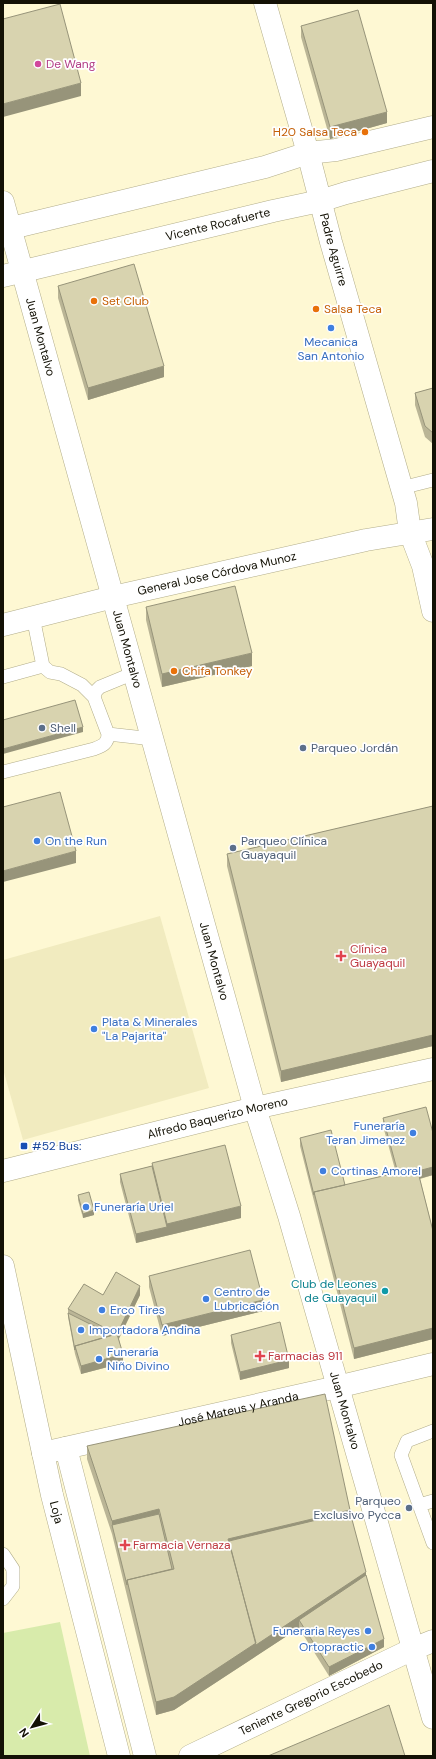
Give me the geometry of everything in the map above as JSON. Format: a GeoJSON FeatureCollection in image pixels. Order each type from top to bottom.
{"type":"FeatureCollection","features":[{"type":"Feature","properties":{"kind":"street","name":"Padre Aguirre"},"geometry":{"type":"LineString","coordinates":[[265,3],[406,503],[410,532],[423,566],[433,611]]}},
{"type":"Feature","properties":{"kind":"street"},"geometry":{"type":"LineString","coordinates":[[7,229],[264,167],[308,153],[336,150],[433,127]]}},
{"type":"Feature","properties":{"kind":"street","name":"Vicente Rocafuerte"},"geometry":{"type":"LineString","coordinates":[[13,273],[320,201],[433,171]]}},
{"type":"Feature","properties":{"kind":"street","name":"Juan Montalvo"},"geometry":{"type":"LineString","coordinates":[[3,202],[13,273],[113,597],[255,1108],[289,1216],[433,1718]]}},
{"type":"Feature","properties":{"kind":"street","name":"General Jose Córdova Munoz"},"geometry":{"type":"LineString","coordinates":[[3,625],[113,597],[410,532],[433,529]]}},
{"type":"Feature","properties":{"kind":"street","name":"Alfredo Baquerizo Moreno"},"geometry":{"type":"LineString","coordinates":[[3,1171],[255,1108],[433,1069]]}},
{"type":"Feature","properties":{"kind":"street","name":"Loja"},"geometry":{"type":"LineString","coordinates":[[3,1266],[52,1495],[119,1756]]}},
{"type":"Feature","properties":{"kind":"street","name":"José Mateus y Aranda"},"geometry":{"type":"LineString","coordinates":[[43,1453],[433,1364]]}},
{"type":"Feature","properties":{"kind":"street"},"geometry":{"type":"LineString","coordinates":[[66,1448],[145,1756]]}},
{"type":"Feature","properties":{"kind":"street","name":"Teniente Gregorio Escobedo"},"geometry":{"type":"LineString","coordinates":[[190,1756],[413,1649],[433,1642]]}},
{"type":"Feature","properties":{"kind":"lane"},"geometry":{"type":"LineString","coordinates":[[401,488],[433,480]]}},
{"type":"Feature","properties":{"kind":"lane"},"geometry":{"type":"LineString","coordinates":[[3,772],[94,749],[104,745],[108,740],[108,734],[94,697],[82,685],[61,674],[50,672],[43,666],[33,617]]}},
{"type":"Feature","properties":{"kind":"lane"},"geometry":{"type":"LineString","coordinates":[[3,677],[43,666]]}},
{"type":"Feature","properties":{"kind":"lane"},"geometry":{"type":"LineString","coordinates":[[94,697],[96,691],[100,687],[134,673]]}},
{"type":"Feature","properties":{"kind":"lane"},"geometry":{"type":"LineString","coordinates":[[108,734],[153,739]]}},
{"type":"Feature","properties":{"kind":"lane"},"geometry":{"type":"LineString","coordinates":[[433,1431],[407,1441],[401,1455],[433,1543]]}},
{"type":"Feature","properties":{"kind":"lane"},"geometry":{"type":"LineString","coordinates":[[419,1505],[433,1501]]}},
{"type":"Feature","properties":{"kind":"lane"},"geometry":{"type":"LineString","coordinates":[[3,1554],[13,1569],[13,1586],[3,1599]]}},
{"type":"Feature","properties":{"kind":"shaded area"},"geometry":{"type":"Polygon","coordinates":[[[160,916],[209,1088],[23,1140],[3,1069],[3,960],[160,916]]]}},
{"type":"Feature","properties":{"kind":"green space"},"geometry":{"type":"Polygon","coordinates":[[[60,1622],[90,1756],[3,1756],[3,1633],[60,1622]]]}},
{"type":"Feature","properties":{"kind":"building","name":"De Wang"},"geometry":{"type":"Polygon","coordinates":[[[60,4],[81,83],[3,104],[3,19],[60,4]]]}},
{"type":"Feature","properties":{"kind":"building"},"geometry":{"type":"Polygon","coordinates":[[[358,10],[387,112],[330,127],[301,26],[358,10]]]}},
{"type":"Feature","properties":{"kind":"building"},"geometry":{"type":"Polygon","coordinates":[[[134,264],[164,366],[88,388],[58,286],[134,264]]]}},
{"type":"Feature","properties":{"kind":"building"},"geometry":{"type":"Polygon","coordinates":[[[433,388],[433,433],[425,426],[415,393],[433,388]]]}},
{"type":"Feature","properties":{"kind":"building"},"geometry":{"type":"Polygon","coordinates":[[[235,586],[252,653],[162,674],[146,607],[235,586]]]}},
{"type":"Feature","properties":{"kind":"building","name":"Shell"},"geometry":{"type":"Polygon","coordinates":[[[75,700],[83,727],[3,749],[3,720],[75,700]]]}},
{"type":"Feature","properties":{"kind":"building","name":"On the Run"},"geometry":{"type":"Polygon","coordinates":[[[60,792],[76,851],[3,871],[3,807],[60,792]]]}},
{"type":"Feature","properties":{"kind":"building","name":"Clínica Guayaquil"},"geometry":{"type":"Polygon","coordinates":[[[433,806],[433,1035],[281,1071],[227,854],[433,806]]]}},
{"type":"Feature","properties":{"kind":"building"},"geometry":{"type":"Polygon","coordinates":[[[426,1107],[433,1133],[433,1167],[418,1171],[417,1168],[398,1173],[383,1118],[426,1107]]]}},
{"type":"Feature","properties":{"kind":"building","name":"Cortinas Amorel"},"geometry":{"type":"Polygon","coordinates":[[[331,1130],[345,1185],[314,1192],[314,1195],[300,1138],[331,1130]]]}},
{"type":"Feature","properties":{"kind":"building"},"geometry":{"type":"Polygon","coordinates":[[[225,1145],[241,1206],[167,1224],[152,1163],[225,1145]]]}},
{"type":"Feature","properties":{"kind":"building"},"geometry":{"type":"Polygon","coordinates":[[[152,1166],[167,1227],[136,1234],[120,1174],[152,1166]]]}},
{"type":"Feature","properties":{"kind":"building","name":"Club de Leones de Guayaquil"},"geometry":{"type":"Polygon","coordinates":[[[417,1168],[433,1231],[433,1328],[354,1348],[314,1192],[417,1168]]]}},
{"type":"Feature","properties":{"kind":"building","name":"Funeraría Uriel"},"geometry":{"type":"Polygon","coordinates":[[[89,1192],[94,1210],[83,1214],[78,1195],[89,1192]]]}},
{"type":"Feature","properties":{"kind":"building","name":"Centro de Lubricación"},"geometry":{"type":"Polygon","coordinates":[[[250,1250],[263,1300],[162,1325],[149,1276],[250,1250]]]}},
{"type":"Feature","properties":{"kind":"building","name":"Erco Tires"},"geometry":{"type":"Polygon","coordinates":[[[116,1272],[140,1286],[117,1334],[68,1309],[84,1284],[103,1295],[116,1272]]]}},
{"type":"Feature","properties":{"kind":"building"},"geometry":{"type":"Polygon","coordinates":[[[68,1313],[112,1335],[75,1346],[75,1350],[68,1313]]]}},
{"type":"Feature","properties":{"kind":"building","name":"Farmacias 911"},"geometry":{"type":"Polygon","coordinates":[[[280,1322],[289,1360],[240,1372],[231,1335],[280,1322]]]}},
{"type":"Feature","properties":{"kind":"building"},"geometry":{"type":"Polygon","coordinates":[[[117,1334],[123,1354],[81,1366],[75,1346],[117,1334]]]}},
{"type":"Feature","properties":{"kind":"building"},"geometry":{"type":"Polygon","coordinates":[[[325,1394],[350,1510],[228,1539],[256,1643],[174,1697],[156,1702],[127,1580],[174,1569],[159,1509],[112,1521],[87,1446],[325,1394]]]}},
{"type":"Feature","properties":{"kind":"building"},"geometry":{"type":"Polygon","coordinates":[[[350,1512],[366,1572],[256,1645],[229,1541],[350,1512]]]}},
{"type":"Feature","properties":{"kind":"building"},"geometry":{"type":"Polygon","coordinates":[[[159,1514],[172,1569],[127,1580],[127,1585],[112,1525],[159,1514]]]}},
{"type":"Feature","properties":{"kind":"building"},"geometry":{"type":"Polygon","coordinates":[[[366,1575],[384,1639],[329,1667],[299,1620],[366,1575]]]}},
{"type":"Feature","properties":{"kind":"building"},"geometry":{"type":"Polygon","coordinates":[[[389,1705],[405,1756],[268,1756],[389,1705]]]}},
{"type":"Feature","properties":{"kind":"place","name":"De Wang"},"geometry":{"type":"Point","coordinates":[38,64]}},
{"type":"Feature","properties":{"kind":"place","name":"H20 Salsa Teca"},"geometry":{"type":"Point","coordinates":[365,132]}},
{"type":"Feature","properties":{"kind":"place","name":"Set Club"},"geometry":{"type":"Point","coordinates":[94,301]}},
{"type":"Feature","properties":{"kind":"place","name":"Salsa Teca"},"geometry":{"type":"Point","coordinates":[316,309]}},
{"type":"Feature","properties":{"kind":"place","name":"Mecanica San Antonio"},"geometry":{"type":"Point","coordinates":[331,328]}},
{"type":"Feature","properties":{"kind":"place","name":"Chifa Tonkey"},"geometry":{"type":"Point","coordinates":[174,671]}},
{"type":"Feature","properties":{"kind":"place","name":"Shell"},"geometry":{"type":"Point","coordinates":[42,728]}},
{"type":"Feature","properties":{"kind":"place","name":"Parqueo Jordán"},"geometry":{"type":"Point","coordinates":[303,748]}},
{"type":"Feature","properties":{"kind":"place","name":"On the Run"},"geometry":{"type":"Point","coordinates":[37,841]}},
{"type":"Feature","properties":{"kind":"place","name":"Parqueo Clínica Guayaquil"},"geometry":{"type":"Point","coordinates":[233,848]}},
{"type":"Feature","properties":{"kind":"place","name":"Clínica Guayaquil"},"geometry":{"type":"Point","coordinates":[341,956]}},
{"type":"Feature","properties":{"kind":"place","name":"Plata & Minerales \"La Pajarita\""},"geometry":{"type":"Point","coordinates":[94,1029]}},
{"type":"Feature","properties":{"kind":"place","name":"Funeraría Teran Jimenez"},"geometry":{"type":"Point","coordinates":[413,1133]}},
{"type":"Feature","properties":{"kind":"place","name":"#52 Bus:"},"geometry":{"type":"Point","coordinates":[24,1146]}},
{"type":"Feature","properties":{"kind":"place","name":"Cortinas Amorel"},"geometry":{"type":"Point","coordinates":[323,1171]}},
{"type":"Feature","properties":{"kind":"place","name":"Funeraría Uriel"},"geometry":{"type":"Point","coordinates":[86,1207]}},
{"type":"Feature","properties":{"kind":"place","name":"Club de Leones de Guayaquil"},"geometry":{"type":"Point","coordinates":[385,1291]}},
{"type":"Feature","properties":{"kind":"place","name":"Centro de Lubricación"},"geometry":{"type":"Point","coordinates":[206,1299]}},
{"type":"Feature","properties":{"kind":"place","name":"Erco Tires"},"geometry":{"type":"Point","coordinates":[102,1310]}},
{"type":"Feature","properties":{"kind":"place","name":"Importadora Andina"},"geometry":{"type":"Point","coordinates":[81,1330]}},
{"type":"Feature","properties":{"kind":"place","name":"Farmacias 911"},"geometry":{"type":"Point","coordinates":[260,1356]}},
{"type":"Feature","properties":{"kind":"place","name":"Funeraría Niño Divino"},"geometry":{"type":"Point","coordinates":[99,1359]}},
{"type":"Feature","properties":{"kind":"place","name":"Parqueo Exclusivo Pycca"},"geometry":{"type":"Point","coordinates":[409,1508]}},
{"type":"Feature","properties":{"kind":"place","name":"Farmacia Vernaza"},"geometry":{"type":"Point","coordinates":[125,1545]}},
{"type":"Feature","properties":{"kind":"place","name":"Funeraria Reyes"},"geometry":{"type":"Point","coordinates":[368,1631]}},
{"type":"Feature","properties":{"kind":"place","name":"Ortopractic"},"geometry":{"type":"Point","coordinates":[372,1647]}}]}
